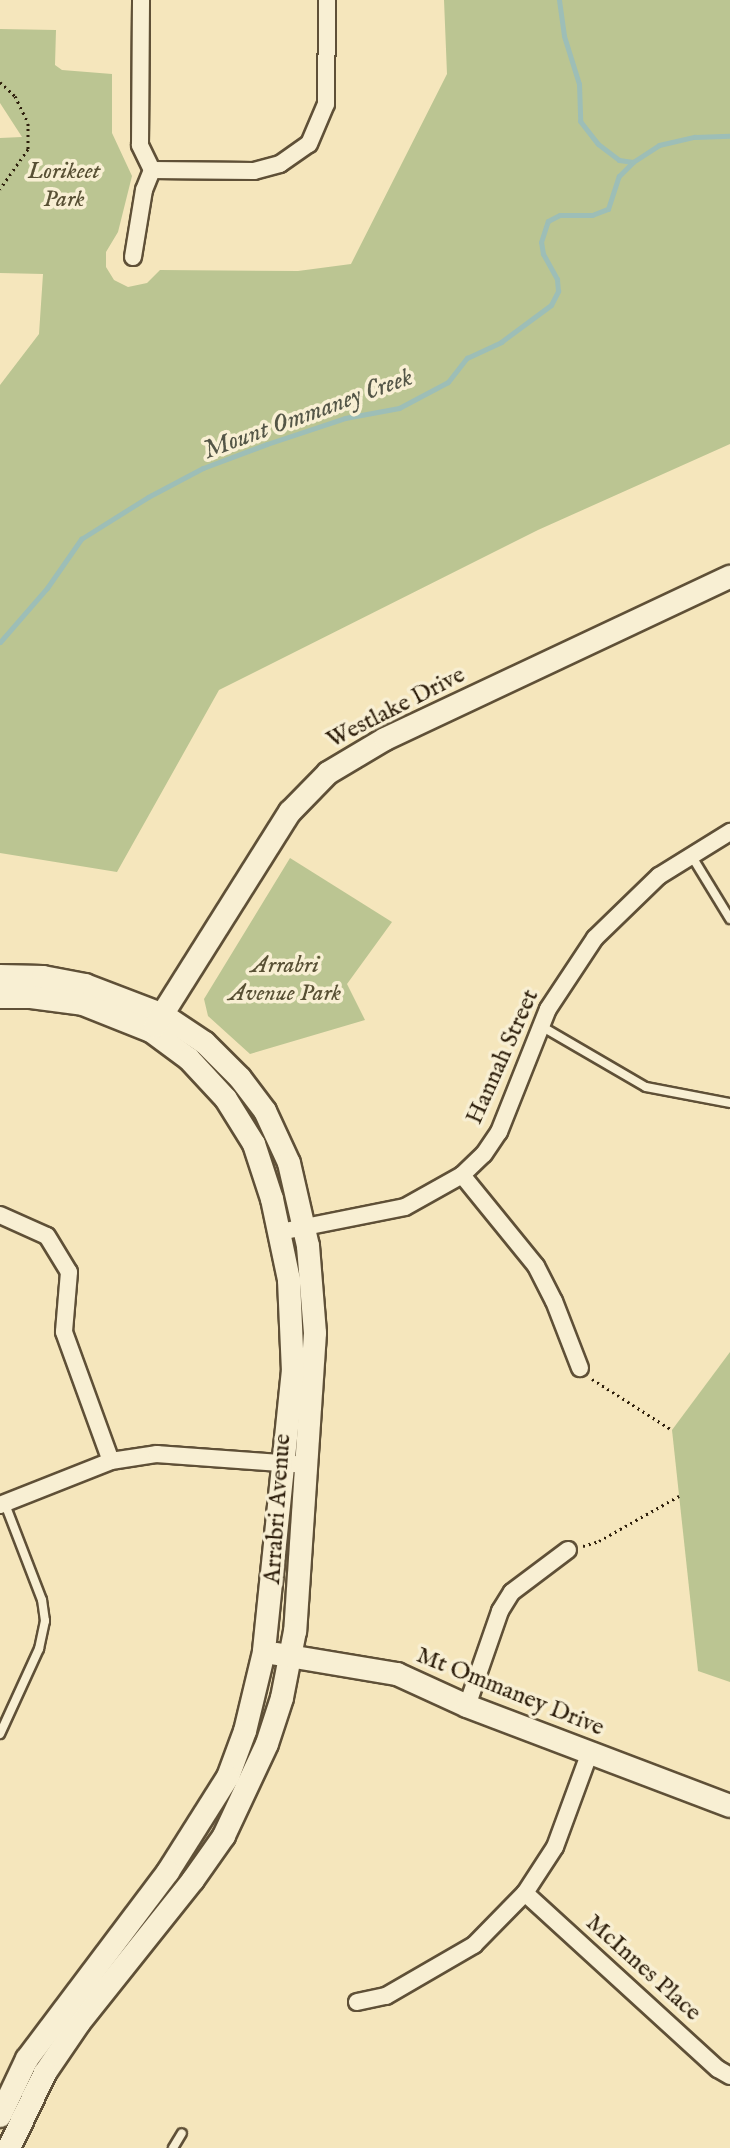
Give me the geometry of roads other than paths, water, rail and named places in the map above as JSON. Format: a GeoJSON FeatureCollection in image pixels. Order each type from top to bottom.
{"type":"FeatureCollection","features":[{"type":"Feature","properties":{"kind":"street"},"geometry":{"type":"LineString","coordinates":[[133,257],[144,190],[152,170],[140,145],[141,0]]}},
{"type":"Feature","properties":{"kind":"street"},"geometry":{"type":"LineString","coordinates":[[152,170],[254,171],[280,164],[309,144],[326,104],[327,0]]}},
{"type":"Feature","properties":{"kind":"street","name":"Westlake Drive"},"geometry":{"type":"LineString","coordinates":[[157,1023],[290,812],[328,773],[385,739],[730,577]]}},
{"type":"Feature","properties":{"kind":"street","name":"Hannah Street"},"geometry":{"type":"LineString","coordinates":[[280,1232],[405,1207],[462,1175],[484,1154],[499,1132],[540,1025],[595,938],[632,899],[690,854],[730,832]]}},
{"type":"Feature","properties":{"kind":"street","name":"Arrabri Avenue"},"geometry":{"type":"LineString","coordinates":[[0,976],[43,977],[85,985],[157,1023],[205,1043],[240,1078],[265,1111],[289,1163],[304,1226],[314,1293],[315,1333],[291,1656],[267,1744],[224,1836],[193,1880],[79,2023],[45,2073],[9,2148]]}},
{"type":"Feature","properties":{"kind":"street","name":"Arrabri Avenue"},"geometry":{"type":"LineString","coordinates":[[0,997],[31,997],[83,1004],[157,1023],[226,1099],[254,1144],[280,1232],[293,1326],[293,1370],[264,1652],[245,1731],[228,1777],[168,1872],[27,2059],[0,2116]]}},
{"type":"Feature","properties":{"kind":"street"},"geometry":{"type":"LineString","coordinates":[[462,1175],[536,1266],[580,1368]]}},
{"type":"Feature","properties":{"kind":"street"},"geometry":{"type":"LineString","coordinates":[[0,1215],[47,1236],[69,1272],[64,1332],[111,1461]]}},
{"type":"Feature","properties":{"kind":"street"},"geometry":{"type":"LineString","coordinates":[[2,1504],[111,1461],[157,1454],[307,1465]]}},
{"type":"Feature","properties":{"kind":"street"},"geometry":{"type":"LineString","coordinates":[[467,1706],[500,1611],[512,1592],[568,1550]]}},
{"type":"Feature","properties":{"kind":"street","name":"Mt Ommaney Drive"},"geometry":{"type":"LineString","coordinates":[[264,1652],[397,1674],[467,1706],[730,1806]]}},
{"type":"Feature","properties":{"kind":"street"},"geometry":{"type":"LineString","coordinates":[[357,2002],[386,1996],[474,1945],[525,1893],[555,1847],[590,1752]]}},
{"type":"Feature","properties":{"kind":"street","name":"McInnes Place"},"geometry":{"type":"LineString","coordinates":[[525,1893],[718,2069],[730,2076]]}},
{"type":"Feature","properties":{"kind":"lane"},"geometry":{"type":"LineString","coordinates":[[690,854],[730,919]]}},
{"type":"Feature","properties":{"kind":"lane"},"geometry":{"type":"LineString","coordinates":[[540,1025],[646,1087],[730,1103]]}},
{"type":"Feature","properties":{"kind":"lane"},"geometry":{"type":"LineString","coordinates":[[0,1734],[39,1649],[45,1621],[42,1600],[2,1504]]}},
{"type":"Feature","properties":{"kind":"lane"},"geometry":{"type":"LineString","coordinates":[[173,2148],[182,2133]]}},
{"type":"Feature","properties":{"kind":"waterway"},"geometry":{"type":"LineString","coordinates":[[559,0],[564,36],[579,84],[580,121],[598,144],[619,160],[633,162]]}},
{"type":"Feature","properties":{"kind":"waterway","name":"Mount Ommaney Creek"},"geometry":{"type":"LineString","coordinates":[[0,642],[47,588],[81,539],[148,497],[203,468],[345,418],[399,408],[448,382],[467,358],[501,342],[551,305],[558,291],[557,279],[543,254],[541,242],[548,221],[560,215],[592,215],[608,209],[619,176],[633,162],[659,145],[695,137],[730,136]]}},
{"type":"Feature","properties":{"kind":"park label","name":"Lorikeet Park"},"geometry":{"type":"Point","coordinates":[64,186]}},
{"type":"Feature","properties":{"kind":"park label","name":"Arrabri Avenue Park"},"geometry":{"type":"Point","coordinates":[285,980]}}]}
